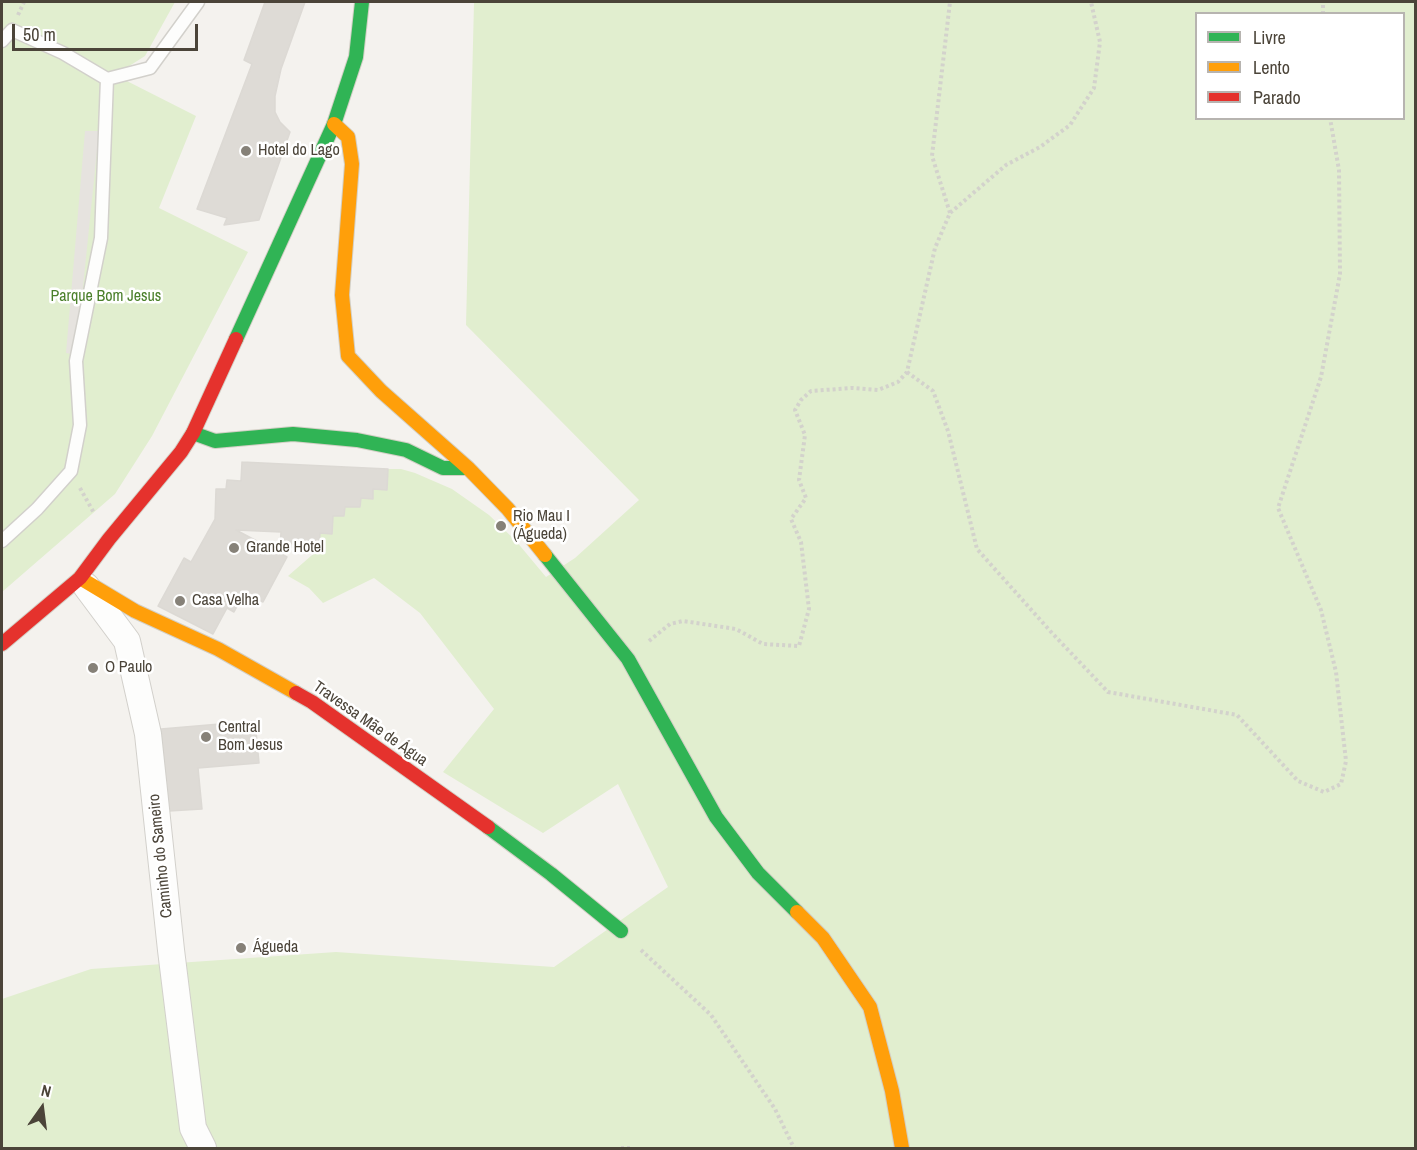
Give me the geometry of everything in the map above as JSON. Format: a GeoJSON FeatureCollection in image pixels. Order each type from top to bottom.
{"type":"FeatureCollection","features":[{"type":"Feature","properties":{"kind":"main road"},"geometry":{"type":"LineString","coordinates":[[2,644],[80,578],[193,434],[334,124],[356,57],[362,2]]}},
{"type":"Feature","properties":{"kind":"main road"},"geometry":{"type":"LineString","coordinates":[[334,124],[348,137],[352,164],[342,295],[348,356],[381,391],[468,468],[508,509],[628,659],[716,816],[758,873],[823,938],[870,1007],[892,1091],[902,1149]]}},
{"type":"Feature","properties":{"kind":"main road"},"geometry":{"type":"LineString","coordinates":[[193,434],[215,441],[293,434],[357,440],[406,450],[443,468],[468,468]]}},
{"type":"Feature","properties":{"kind":"main road","name":"Travessa Mãe de Água"},"geometry":{"type":"LineString","coordinates":[[80,578],[135,611],[218,649],[312,702],[464,809],[621,930]]}},
{"type":"Feature","properties":{"kind":"street","name":"Caminho do Sameiro"},"geometry":{"type":"LineString","coordinates":[[80,578],[127,641],[148,734],[193,1128],[202,1149]]}},
{"type":"Feature","properties":{"kind":"lane"},"geometry":{"type":"LineString","coordinates":[[2,40],[12,30],[63,53],[107,79],[150,68],[198,2]]}},
{"type":"Feature","properties":{"kind":"lane"},"geometry":{"type":"LineString","coordinates":[[2,541],[37,509],[70,471],[80,425],[76,362],[101,238],[107,79]]}},
{"type":"Feature","properties":{"kind":"path"},"geometry":{"type":"LineString","coordinates":[[950,2],[932,156],[950,213]]}},
{"type":"Feature","properties":{"kind":"path"},"geometry":{"type":"LineString","coordinates":[[628,659],[670,624],[683,621],[736,629],[763,644],[800,646],[809,609],[801,542],[791,519],[806,498],[799,480],[805,435],[795,410],[801,400],[811,391],[852,388],[878,390],[898,382],[907,372],[935,248],[950,213],[1006,165],[1041,147],[1071,125],[1094,88],[1100,42],[1091,2]]}},
{"type":"Feature","properties":{"kind":"path"},"geometry":{"type":"LineString","coordinates":[[907,372],[933,391],[948,430],[977,549],[1108,692],[1237,715],[1298,781],[1324,792],[1341,784],[1346,761],[1336,672],[1321,610],[1278,508],[1321,377],[1340,274],[1339,170],[1330,120]]}},
{"type":"Feature","properties":{"kind":"path"},"geometry":{"type":"LineString","coordinates":[[70,471],[109,539]]}},
{"type":"Feature","properties":{"kind":"path"},"geometry":{"type":"LineString","coordinates":[[621,930],[711,1015],[776,1109],[794,1149]]}},
{"type":"Feature","properties":{"kind":"path"},"geometry":{"type":"LineString","coordinates":[[621,1149],[632,1149]]}},
{"type":"Feature","properties":{"kind":"green space","name":"Parque Bom Jesus"},"geometry":{"type":"Polygon","coordinates":[[[2,2],[175,2],[145,56],[115,75],[196,116],[159,208],[248,252],[152,436],[115,494],[2,592],[2,2]]]}},
{"type":"Feature","properties":{"kind":"green space"},"geometry":{"type":"Polygon","coordinates":[[[447,2],[1415,2],[1415,1148],[2,1148],[2,999],[91,969],[336,952],[554,967],[668,887],[618,784],[543,833],[443,772],[494,709],[420,613],[374,578],[323,603],[309,588],[288,576],[319,549],[320,533],[332,534],[333,516],[344,516],[345,507],[360,507],[361,498],[373,498],[373,489],[388,469],[401,469],[415,473],[452,489],[489,515],[516,541],[546,577],[575,558],[639,500],[466,325],[474,3],[447,2]]]}},
{"type":"Feature","properties":{"kind":"shaded area"},"geometry":{"type":"Polygon","coordinates":[[[85,131],[99,131],[76,355],[66,353],[85,131]]]}},
{"type":"Feature","properties":{"kind":"building"},"geometry":{"type":"Polygon","coordinates":[[[265,2],[305,2],[281,69],[275,96],[275,112],[280,122],[290,132],[259,220],[224,225],[227,218],[197,209],[252,64],[244,60],[265,2]]]}},
{"type":"Feature","properties":{"kind":"building","name":"Grande Hotel"},"geometry":{"type":"Polygon","coordinates":[[[242,462],[388,469],[387,490],[373,489],[373,499],[361,498],[360,507],[345,507],[344,516],[333,516],[332,534],[320,533],[319,549],[280,547],[281,532],[236,530],[287,557],[263,602],[245,592],[234,612],[227,608],[213,634],[158,606],[184,558],[191,562],[215,519],[216,489],[226,489],[227,480],[241,481],[242,462]]]}},
{"type":"Feature","properties":{"kind":"building"},"geometry":{"type":"Polygon","coordinates":[[[255,721],[259,763],[198,768],[202,809],[169,811],[161,729],[255,721]]]}},
{"type":"Feature","properties":{"kind":"traffic: fast"},"geometry":{"type":"LineString","coordinates":[[236,339],[334,124],[356,57],[362,2]]}},
{"type":"Feature","properties":{"kind":"traffic: fast"},"geometry":{"type":"LineString","coordinates":[[193,433],[215,441],[293,434],[357,440],[406,450],[443,468],[464,468]]}},
{"type":"Feature","properties":{"kind":"traffic: fast"},"geometry":{"type":"LineString","coordinates":[[545,555],[628,659],[716,817],[758,873],[797,912]]}},
{"type":"Feature","properties":{"kind":"traffic: fast"},"geometry":{"type":"LineString","coordinates":[[488,827],[621,931]]}},
{"type":"Feature","properties":{"kind":"traffic: slow"},"geometry":{"type":"LineString","coordinates":[[334,124],[348,137],[352,164],[342,295],[348,356],[381,391],[468,468],[508,509],[545,555]]}},
{"type":"Feature","properties":{"kind":"traffic: slow"},"geometry":{"type":"LineString","coordinates":[[80,578],[135,611],[218,649],[296,693]]}},
{"type":"Feature","properties":{"kind":"traffic: slow"},"geometry":{"type":"LineString","coordinates":[[797,912],[823,938],[870,1007],[892,1091],[902,1148]]}},
{"type":"Feature","properties":{"kind":"traffic: jam"},"geometry":{"type":"LineString","coordinates":[[2,644],[80,578],[181,452],[193,433],[236,339]]}},
{"type":"Feature","properties":{"kind":"traffic: jam"},"geometry":{"type":"LineString","coordinates":[[296,693],[488,827]]}},
{"type":"Feature","properties":{"kind":"place","name":"Hotel do Lago"},"geometry":{"type":"Point","coordinates":[246,151]}},
{"type":"Feature","properties":{"kind":"place","name":"Rio Mau I (Águeda)"},"geometry":{"type":"Point","coordinates":[501,526]}},
{"type":"Feature","properties":{"kind":"place","name":"Grande Hotel"},"geometry":{"type":"Point","coordinates":[234,548]}},
{"type":"Feature","properties":{"kind":"place","name":"Casa Velha"},"geometry":{"type":"Point","coordinates":[180,601]}},
{"type":"Feature","properties":{"kind":"place","name":"O Paulo"},"geometry":{"type":"Point","coordinates":[93,668]}},
{"type":"Feature","properties":{"kind":"place","name":"Central Bom Jesus"},"geometry":{"type":"Point","coordinates":[206,737]}},
{"type":"Feature","properties":{"kind":"place","name":"Águeda"},"geometry":{"type":"Point","coordinates":[241,948]}}]}
